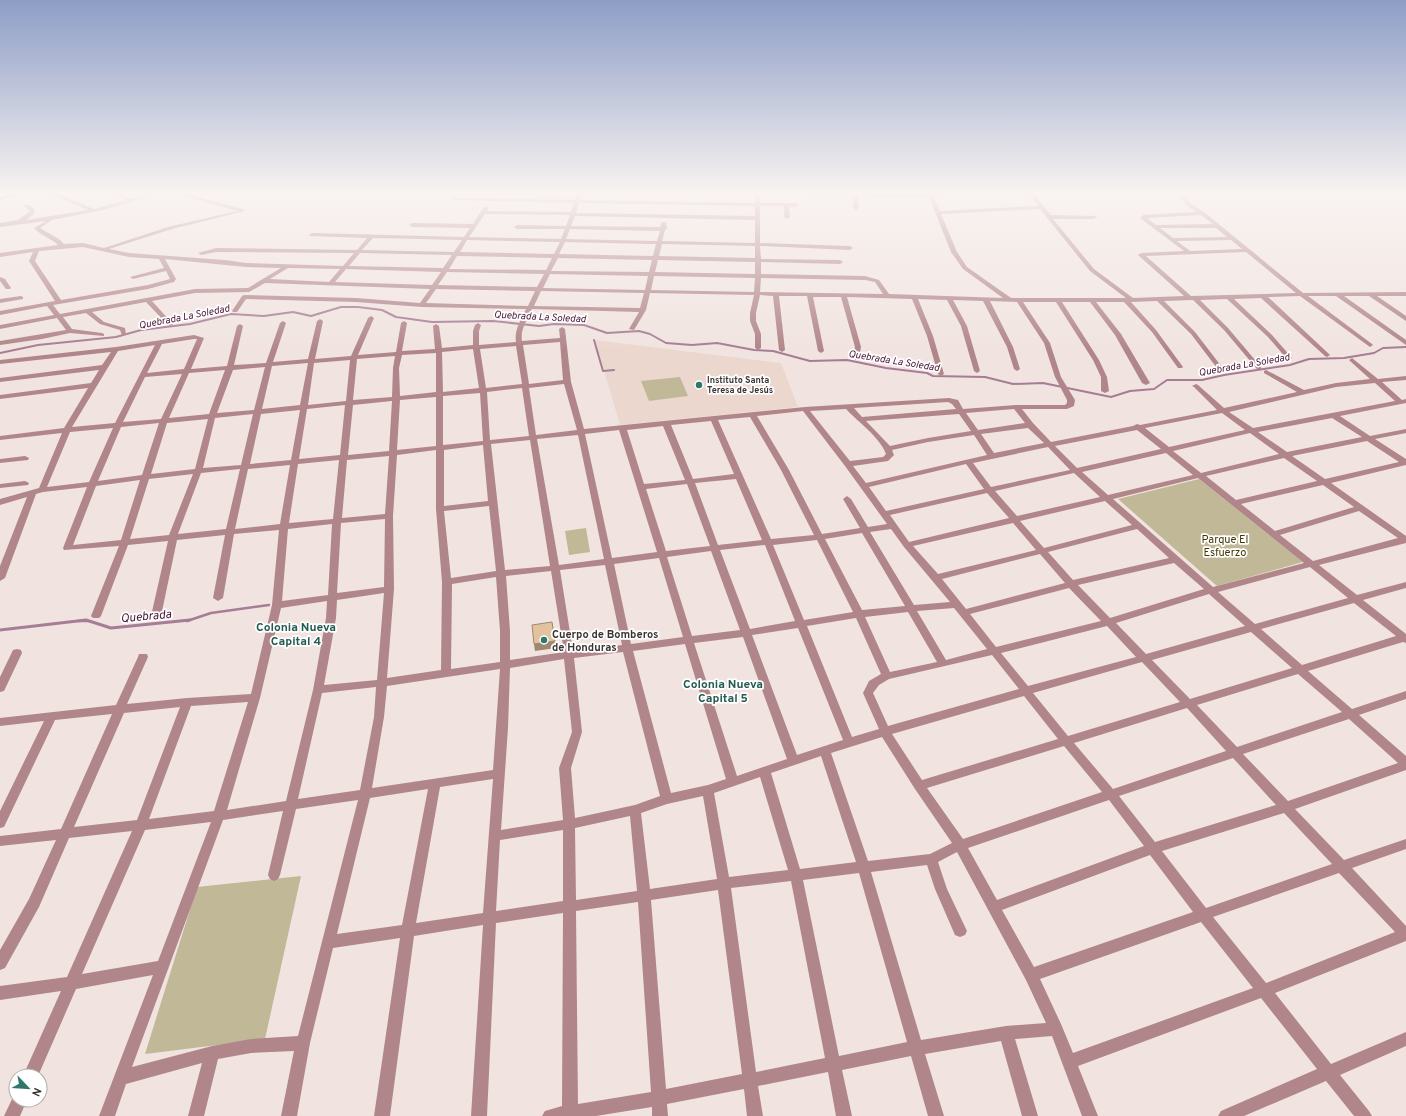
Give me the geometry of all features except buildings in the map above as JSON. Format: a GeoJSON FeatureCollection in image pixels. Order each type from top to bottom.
{"type":"FeatureCollection","features":[{"type":"Feature","properties":{"kind":"street"},"geometry":{"type":"LineString","coordinates":[[0,255],[36,251],[62,246]]}},
{"type":"Feature","properties":{"kind":"street"},"geometry":{"type":"LineString","coordinates":[[89,246],[129,255],[225,262],[246,265],[758,277],[865,278],[876,281],[887,296]]}},
{"type":"Feature","properties":{"kind":"street"},"geometry":{"type":"LineString","coordinates":[[106,249],[115,246]]}},
{"type":"Feature","properties":{"kind":"street"},"geometry":{"type":"LineString","coordinates":[[330,284],[363,246]]}},
{"type":"Feature","properties":{"kind":"street"},"geometry":{"type":"LineString","coordinates":[[422,305],[461,246]]}},
{"type":"Feature","properties":{"kind":"street"},"geometry":{"type":"LineString","coordinates":[[561,246],[522,325],[518,336],[518,344],[522,354],[532,438],[556,568],[569,654],[577,732],[565,768],[569,824],[570,1114]]}},
{"type":"Feature","properties":{"kind":"street"},"geometry":{"type":"LineString","coordinates":[[632,329],[643,310],[659,246]]}},
{"type":"Feature","properties":{"kind":"street"},"geometry":{"type":"LineString","coordinates":[[757,246],[758,277],[753,321],[758,334],[758,348]]}},
{"type":"Feature","properties":{"kind":"street"},"geometry":{"type":"LineString","coordinates":[[790,246],[850,248]]}},
{"type":"Feature","properties":{"kind":"street"},"geometry":{"type":"LineString","coordinates":[[952,246],[965,268],[1010,300]]}},
{"type":"Feature","properties":{"kind":"street"},"geometry":{"type":"LineString","coordinates":[[1073,246],[1092,270],[1129,300],[1154,331],[1180,368]]}},
{"type":"Feature","properties":{"kind":"street"},"geometry":{"type":"LineString","coordinates":[[1180,246],[1188,252]]}},
{"type":"Feature","properties":{"kind":"street"},"geometry":{"type":"LineString","coordinates":[[1242,246],[1301,294],[1370,345]]}},
{"type":"Feature","properties":{"kind":"street"},"geometry":{"type":"LineString","coordinates":[[202,253],[216,250],[234,249],[840,262]]}},
{"type":"Feature","properties":{"kind":"street"},"geometry":{"type":"LineString","coordinates":[[1247,250],[1141,255],[1226,329],[1259,368]]}},
{"type":"Feature","properties":{"kind":"street"},"geometry":{"type":"LineString","coordinates":[[36,251],[32,261],[33,264],[38,268],[59,302]]}},
{"type":"Feature","properties":{"kind":"street"},"geometry":{"type":"LineString","coordinates":[[0,313],[148,287],[172,281],[173,279],[161,257]]}},
{"type":"Feature","properties":{"kind":"street"},"geometry":{"type":"LineString","coordinates":[[235,310],[249,290],[287,266]]}},
{"type":"Feature","properties":{"kind":"street"},"geometry":{"type":"LineString","coordinates":[[133,277],[168,269]]}},
{"type":"Feature","properties":{"kind":"street"},"geometry":{"type":"LineString","coordinates":[[0,279],[3,280],[8,288]]}},
{"type":"Feature","properties":{"kind":"street"},"geometry":{"type":"LineString","coordinates":[[264,281],[434,287],[887,296],[986,300],[1129,300],[1301,294],[1406,294]]}},
{"type":"Feature","properties":{"kind":"street"},"geometry":{"type":"LineString","coordinates":[[0,327],[195,291],[249,290]]}},
{"type":"Feature","properties":{"kind":"street"},"geometry":{"type":"LineString","coordinates":[[776,294],[782,350]]}},
{"type":"Feature","properties":{"kind":"street"},"geometry":{"type":"LineString","coordinates":[[1337,294],[1406,343]]}},
{"type":"Feature","properties":{"kind":"street"},"geometry":{"type":"LineString","coordinates":[[1370,294],[1406,319]]}},
{"type":"Feature","properties":{"kind":"street"},"geometry":{"type":"LineString","coordinates":[[810,295],[821,350]]}},
{"type":"Feature","properties":{"kind":"street"},"geometry":{"type":"LineString","coordinates":[[1262,295],[1300,329],[1327,356]]}},
{"type":"Feature","properties":{"kind":"street"},"geometry":{"type":"LineString","coordinates":[[844,296],[858,347],[856,358]]}},
{"type":"Feature","properties":{"kind":"street"},"geometry":{"type":"LineString","coordinates":[[1228,296],[1270,336],[1289,358]]}},
{"type":"Feature","properties":{"kind":"street"},"geometry":{"type":"LineString","coordinates":[[244,297],[370,301],[422,305],[643,310]]}},
{"type":"Feature","properties":{"kind":"street"},"geometry":{"type":"LineString","coordinates":[[914,297],[930,336],[941,374]]}},
{"type":"Feature","properties":{"kind":"street"},"geometry":{"type":"LineString","coordinates":[[0,301],[21,298]]}},
{"type":"Feature","properties":{"kind":"street"},"geometry":{"type":"LineString","coordinates":[[948,298],[964,326],[978,371]]}},
{"type":"Feature","properties":{"kind":"street"},"geometry":{"type":"LineString","coordinates":[[1057,299],[1096,360],[1104,377],[1105,390]]}},
{"type":"Feature","properties":{"kind":"street"},"geometry":{"type":"LineString","coordinates":[[1091,299],[1118,334],[1146,383]]}},
{"type":"Feature","properties":{"kind":"street"},"geometry":{"type":"LineString","coordinates":[[1159,299],[1193,333],[1222,371]]}},
{"type":"Feature","properties":{"kind":"street"},"geometry":{"type":"LineString","coordinates":[[148,300],[170,324]]}},
{"type":"Feature","properties":{"kind":"street"},"geometry":{"type":"LineString","coordinates":[[986,300],[1008,341],[1016,369]]}},
{"type":"Feature","properties":{"kind":"street"},"geometry":{"type":"LineString","coordinates":[[859,419],[1016,407],[1067,407],[1071,404],[1071,400],[1058,378],[1047,344],[1036,323],[1019,300]]}},
{"type":"Feature","properties":{"kind":"street"},"geometry":{"type":"LineString","coordinates":[[49,304],[70,331]]}},
{"type":"Feature","properties":{"kind":"street"},"geometry":{"type":"LineString","coordinates":[[87,311],[102,323],[123,330],[124,334]]}},
{"type":"Feature","properties":{"kind":"street"},"geometry":{"type":"LineString","coordinates":[[274,875],[318,690],[331,618],[337,521],[345,457],[354,357],[371,318]]}},
{"type":"Feature","properties":{"kind":"street"},"geometry":{"type":"LineString","coordinates":[[107,1116],[219,816],[255,698],[277,605],[284,526],[294,461],[320,321]]}},
{"type":"Feature","properties":{"kind":"street"},"geometry":{"type":"LineString","coordinates":[[218,598],[230,531],[269,363],[283,323]]}},
{"type":"Feature","properties":{"kind":"street"},"geometry":{"type":"LineString","coordinates":[[289,1116],[303,1043],[365,794],[379,717],[389,589],[389,516],[396,399],[397,354],[404,323]]}},
{"type":"Feature","properties":{"kind":"street"},"geometry":{"type":"LineString","coordinates":[[478,325],[476,329],[477,347],[483,391],[483,416],[492,503],[501,573],[506,664],[489,919],[479,1116]]}},
{"type":"Feature","properties":{"kind":"street"},"geometry":{"type":"LineString","coordinates":[[156,616],[174,537],[198,471],[212,416],[230,367],[240,326]]}},
{"type":"Feature","properties":{"kind":"street"},"geometry":{"type":"LineString","coordinates":[[436,326],[439,351],[440,509],[447,582],[446,673]]}},
{"type":"Feature","properties":{"kind":"street"},"geometry":{"type":"LineString","coordinates":[[562,329],[567,382],[581,432],[627,648],[667,799]]}},
{"type":"Feature","properties":{"kind":"street"},"geometry":{"type":"LineString","coordinates":[[0,343],[70,331],[102,335]]}},
{"type":"Feature","properties":{"kind":"street"},"geometry":{"type":"LineString","coordinates":[[0,362],[116,350],[194,337],[200,338],[187,371],[164,421],[124,543],[96,616]]}},
{"type":"Feature","properties":{"kind":"street"},"geometry":{"type":"LineString","coordinates":[[142,375],[269,363],[312,361],[562,340]]}},
{"type":"Feature","properties":{"kind":"street"},"geometry":{"type":"LineString","coordinates":[[159,343],[117,425],[92,483],[67,548],[389,516]]}},
{"type":"Feature","properties":{"kind":"street"},"geometry":{"type":"LineString","coordinates":[[0,578],[38,491],[67,430],[93,385],[116,350]]}},
{"type":"Feature","properties":{"kind":"street"},"geometry":{"type":"LineString","coordinates":[[1352,360],[1403,402]]}},
{"type":"Feature","properties":{"kind":"street"},"geometry":{"type":"LineString","coordinates":[[0,380],[105,367]]}},
{"type":"Feature","properties":{"kind":"street"},"geometry":{"type":"LineString","coordinates":[[1266,372],[1302,392]]}},
{"type":"Feature","properties":{"kind":"street"},"geometry":{"type":"LineString","coordinates":[[863,486],[992,456],[1137,426],[1222,411],[1336,384],[1406,378]]}},
{"type":"Feature","properties":{"kind":"street"},"geometry":{"type":"LineString","coordinates":[[0,438],[258,411],[567,382]]}},
{"type":"Feature","properties":{"kind":"street"},"geometry":{"type":"LineString","coordinates":[[0,397],[93,385]]}},
{"type":"Feature","properties":{"kind":"street"},"geometry":{"type":"LineString","coordinates":[[1196,386],[1222,411],[1406,539]]}},
{"type":"Feature","properties":{"kind":"street"},"geometry":{"type":"LineString","coordinates":[[0,502],[38,491],[92,483],[198,471],[392,453],[805,409],[949,400],[955,402],[992,456]]}},
{"type":"Feature","properties":{"kind":"street"},"geometry":{"type":"LineString","coordinates":[[884,514],[1251,431],[1403,402]]}},
{"type":"Feature","properties":{"kind":"street"},"geometry":{"type":"LineString","coordinates":[[848,406],[884,443],[890,455],[885,459],[848,464]]}},
{"type":"Feature","properties":{"kind":"street"},"geometry":{"type":"LineString","coordinates":[[993,907],[1153,848],[1286,807],[1406,764],[1213,590],[1076,470],[1030,425],[1016,407]]}},
{"type":"Feature","properties":{"kind":"street"},"geometry":{"type":"LineString","coordinates":[[805,409],[848,464],[907,545],[936,578],[1065,740],[1111,794],[1204,916],[1364,1116]]}},
{"type":"Feature","properties":{"kind":"street"},"geometry":{"type":"LineString","coordinates":[[753,415],[785,470],[818,537],[859,614],[887,676]]}},
{"type":"Feature","properties":{"kind":"street"},"geometry":{"type":"LineString","coordinates":[[1333,415],[1406,463]]}},
{"type":"Feature","properties":{"kind":"street"},"geometry":{"type":"LineString","coordinates":[[713,418],[768,542],[849,742]]}},
{"type":"Feature","properties":{"kind":"street"},"geometry":{"type":"LineString","coordinates":[[666,423],[690,481],[793,760]]}},
{"type":"Feature","properties":{"kind":"street"},"geometry":{"type":"LineString","coordinates":[[888,449],[928,440],[1030,425]]}},
{"type":"Feature","properties":{"kind":"street"},"geometry":{"type":"LineString","coordinates":[[1137,426],[1405,638]]}},
{"type":"Feature","properties":{"kind":"street"},"geometry":{"type":"LineString","coordinates":[[622,428],[733,782]]}},
{"type":"Feature","properties":{"kind":"street"},"geometry":{"type":"LineString","coordinates":[[907,545],[1286,455],[1406,431]]}},
{"type":"Feature","properties":{"kind":"street"},"geometry":{"type":"LineString","coordinates":[[0,461],[25,458]]}},
{"type":"Feature","properties":{"kind":"street"},"geometry":{"type":"LineString","coordinates":[[968,462],[989,490],[1017,520],[1071,584],[1236,753],[1406,934],[1263,991],[1069,1062]]}},
{"type":"Feature","properties":{"kind":"street"},"geometry":{"type":"LineString","coordinates":[[1234,503],[1406,463]]}},
{"type":"Feature","properties":{"kind":"street"},"geometry":{"type":"LineString","coordinates":[[641,487],[738,476]]}},
{"type":"Feature","properties":{"kind":"street"},"geometry":{"type":"LineString","coordinates":[[0,486],[25,483]]}},
{"type":"Feature","properties":{"kind":"street"},"geometry":{"type":"LineString","coordinates":[[847,499],[943,664]]}},
{"type":"Feature","properties":{"kind":"street"},"geometry":{"type":"LineString","coordinates":[[440,509],[492,503]]}},
{"type":"Feature","properties":{"kind":"street"},"geometry":{"type":"LineString","coordinates":[[1274,534],[1360,508]]}},
{"type":"Feature","properties":{"kind":"street"},"geometry":{"type":"LineString","coordinates":[[447,582],[501,573],[556,568],[818,537],[892,526]]}},
{"type":"Feature","properties":{"kind":"street"},"geometry":{"type":"LineString","coordinates":[[936,578],[1140,526]]}},
{"type":"Feature","properties":{"kind":"street"},"geometry":{"type":"LineString","coordinates":[[1090,1116],[1056,1029],[1031,975],[960,845],[919,786],[886,733],[868,693],[870,687],[875,680],[887,676],[943,664],[1108,622],[1213,590],[1406,539]]}},
{"type":"Feature","properties":{"kind":"street"},"geometry":{"type":"LineString","coordinates":[[318,690],[381,683],[569,654],[746,632],[859,614],[910,609],[960,608],[1177,559]]}},
{"type":"Feature","properties":{"kind":"street"},"geometry":{"type":"LineString","coordinates":[[494,836],[569,824],[635,810],[667,799],[708,790],[849,742],[886,733],[1026,691],[1406,585]]}},
{"type":"Feature","properties":{"kind":"street"},"geometry":{"type":"LineString","coordinates":[[277,605],[389,589]]}},
{"type":"Feature","properties":{"kind":"street"},"geometry":{"type":"LineString","coordinates":[[919,786],[1065,740],[1405,638]]}},
{"type":"Feature","properties":{"kind":"street"},"geometry":{"type":"LineString","coordinates":[[0,688],[17,653]]}},
{"type":"Feature","properties":{"kind":"street"},"geometry":{"type":"LineString","coordinates":[[0,963],[34,903],[143,657]]}},
{"type":"Feature","properties":{"kind":"street"},"geometry":{"type":"LineString","coordinates":[[328,942],[724,884],[796,876],[863,866],[931,859],[960,845],[1406,695]]}},
{"type":"Feature","properties":{"kind":"street"},"geometry":{"type":"LineString","coordinates":[[0,722],[187,702],[255,698]]}},
{"type":"Feature","properties":{"kind":"street"},"geometry":{"type":"LineString","coordinates":[[33,1068],[141,825],[187,702]]}},
{"type":"Feature","properties":{"kind":"street"},"geometry":{"type":"LineString","coordinates":[[0,823],[52,716]]}},
{"type":"Feature","properties":{"kind":"street"},"geometry":{"type":"LineString","coordinates":[[825,751],[863,866],[936,1116]]}},
{"type":"Feature","properties":{"kind":"street"},"geometry":{"type":"LineString","coordinates":[[764,770],[796,876],[844,1116]]}},
{"type":"Feature","properties":{"kind":"street"},"geometry":{"type":"LineString","coordinates":[[0,842],[219,816],[292,804],[436,785],[498,774]]}},
{"type":"Feature","properties":{"kind":"street"},"geometry":{"type":"LineString","coordinates":[[382,1116],[408,930],[436,785]]}},
{"type":"Feature","properties":{"kind":"street"},"geometry":{"type":"LineString","coordinates":[[708,790],[724,884],[755,1116]]}},
{"type":"Feature","properties":{"kind":"street"},"geometry":{"type":"LineString","coordinates":[[635,810],[644,896],[660,1116]]}},
{"type":"Feature","properties":{"kind":"street"},"geometry":{"type":"LineString","coordinates":[[1031,975],[1204,916],[1406,844]]}},
{"type":"Feature","properties":{"kind":"street"},"geometry":{"type":"LineString","coordinates":[[931,859],[941,889],[960,931]]}},
{"type":"Feature","properties":{"kind":"street"},"geometry":{"type":"LineString","coordinates":[[0,993],[70,983],[162,967]]}},
{"type":"Feature","properties":{"kind":"street"},"geometry":{"type":"LineString","coordinates":[[550,1116],[570,1114],[659,1098],[916,1048],[1006,1033],[1056,1029]]}},
{"type":"Feature","properties":{"kind":"street"},"geometry":{"type":"LineString","coordinates":[[1006,1033],[1030,1116]]}},
{"type":"Feature","properties":{"kind":"street"},"geometry":{"type":"LineString","coordinates":[[1226,1116],[1406,1039]]}},
{"type":"Feature","properties":{"kind":"street"},"geometry":{"type":"LineString","coordinates":[[122,1078],[212,1053],[251,1046],[303,1043]]}},
{"type":"Feature","properties":{"kind":"street"},"geometry":{"type":"LineString","coordinates":[[196,1116],[212,1053]]}},
{"type":"Feature","properties":{"kind":"shaded area","name":"Instituto Santa Teresa de Jesús"},"geometry":{"type":"Polygon","coordinates":[[[595,340],[781,363],[798,407],[620,425],[595,340]]]}},
{"type":"Feature","properties":{"kind":"green space"},"geometry":{"type":"Polygon","coordinates":[[[680,377],[688,396],[649,401],[641,381],[680,377]]]}},
{"type":"Feature","properties":{"kind":"green space","name":"Parque El Esfuerzo"},"geometry":{"type":"Polygon","coordinates":[[[1199,479],[1303,562],[1217,586],[1118,499],[1199,479]]]}},
{"type":"Feature","properties":{"kind":"green space"},"geometry":{"type":"Polygon","coordinates":[[[586,528],[590,552],[569,555],[565,531],[586,528]]]}},
{"type":"Feature","properties":{"kind":"green space"},"geometry":{"type":"Polygon","coordinates":[[[301,876],[265,1039],[145,1054],[197,887],[301,876]]]}},
{"type":"Feature","properties":{"kind":"waterway","name":"Quebrada La Soledad"},"geometry":{"type":"LineString","coordinates":[[0,353],[38,345],[116,337],[141,330],[190,324],[231,314],[264,316],[293,312],[311,316],[341,307],[358,307],[382,310],[396,317],[432,322],[493,321],[539,326],[554,324],[584,325],[607,333],[639,331],[650,334],[666,343],[692,345],[717,343],[754,350],[773,351],[810,361],[847,360],[886,368],[927,373],[933,376],[985,377],[1013,384],[1043,383],[1111,397],[1130,391],[1154,389],[1167,380],[1202,380],[1224,375],[1290,365],[1309,359],[1344,358],[1374,353],[1383,348],[1406,347]]}},
{"type":"Feature","properties":{"kind":"waterway"},"geometry":{"type":"LineString","coordinates":[[594,340],[603,371],[614,370]]}},
{"type":"Feature","properties":{"kind":"waterway","name":"Quebrada"},"geometry":{"type":"LineString","coordinates":[[190,620],[211,613],[269,605]]}},
{"type":"Feature","properties":{"kind":"waterway","name":"Quebrada"},"geometry":{"type":"LineString","coordinates":[[0,630],[86,620],[111,628],[190,620]]}},
{"type":"Feature","properties":{"kind":"waterway","name":"Quebrada"},"geometry":{"type":"LineString","coordinates":[[78,621],[88,621]]}},
{"type":"Feature","properties":{"kind":"place","name":"Instituto Santa Teresa de Jesús"},"geometry":{"type":"Point","coordinates":[699,385]}},
{"type":"Feature","properties":{"kind":"place","name":"Cuerpo de Bomberos de Honduras"},"geometry":{"type":"Point","coordinates":[544,640]}},
{"type":"Feature","properties":{"kind":"district","name":"Colonia Nueva Capital 4"},"geometry":{"type":"Point","coordinates":[296,634]}},
{"type":"Feature","properties":{"kind":"district","name":"Colonia Nueva Capital 5"},"geometry":{"type":"Point","coordinates":[723,691]}}]}
